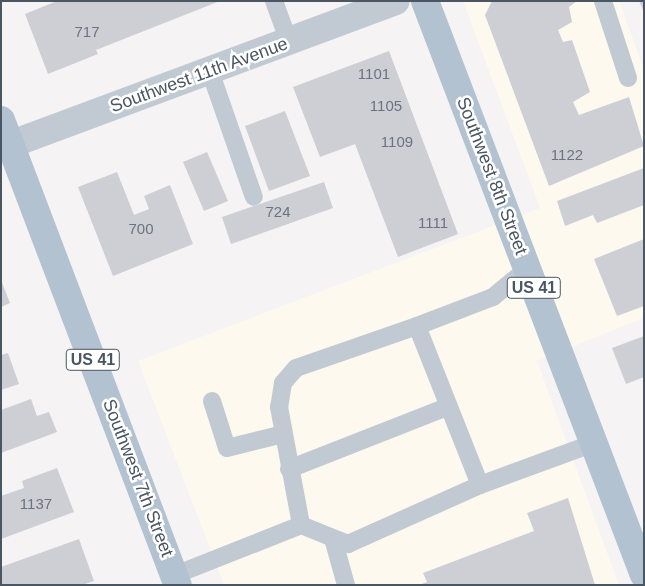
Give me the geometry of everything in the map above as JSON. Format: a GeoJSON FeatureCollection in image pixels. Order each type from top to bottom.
{"type":"FeatureCollection","features":[{"type":"Feature","properties":{"kind":"main road","name":"Southwest 8th Street"},"geometry":{"type":"LineString","coordinates":[[425,1],[644,575]]}},
{"type":"Feature","properties":{"kind":"main road","name":"Southwest 7th Street"},"geometry":{"type":"LineString","coordinates":[[4,137],[176,580]]}},
{"type":"Feature","properties":{"kind":"street","name":"Southwest 11th Avenue"},"geometry":{"type":"LineString","coordinates":[[4,137],[210,71],[396,1]]}},
{"type":"Feature","properties":{"kind":"lane"},"geometry":{"type":"LineString","coordinates":[[274,1],[289,42]]}},
{"type":"Feature","properties":{"kind":"lane"},"geometry":{"type":"LineString","coordinates":[[603,1],[628,78]]}},
{"type":"Feature","properties":{"kind":"lane"},"geometry":{"type":"LineString","coordinates":[[210,71],[254,196]]}},
{"type":"Feature","properties":{"kind":"lane"},"geometry":{"type":"LineString","coordinates":[[301,526],[279,407],[283,383],[296,368],[417,326],[493,297],[527,269]]}},
{"type":"Feature","properties":{"kind":"lane"},"geometry":{"type":"LineString","coordinates":[[417,326],[447,407],[480,485]]}},
{"type":"Feature","properties":{"kind":"lane"},"geometry":{"type":"LineString","coordinates":[[212,401],[227,448],[283,434]]}},
{"type":"Feature","properties":{"kind":"lane"},"geometry":{"type":"LineString","coordinates":[[289,469],[447,407]]}},
{"type":"Feature","properties":{"kind":"lane"},"geometry":{"type":"LineString","coordinates":[[176,580],[301,526],[334,542],[348,544],[480,485],[594,443]]}},
{"type":"Feature","properties":{"kind":"lane"},"geometry":{"type":"LineString","coordinates":[[334,542],[346,585]]}},
{"type":"Feature","properties":{"kind":"shaded area"},"geometry":{"type":"Polygon","coordinates":[[[463,1],[619,1],[644,70],[644,318],[537,361],[619,585],[224,585],[138,361],[540,208],[463,1]]]}},
{"type":"Feature","properties":{"kind":"building"},"geometry":{"type":"Polygon","coordinates":[[[57,1],[220,1],[96,50],[98,54],[48,74],[25,14],[57,1]]]}},
{"type":"Feature","properties":{"kind":"building"},"geometry":{"type":"Polygon","coordinates":[[[492,1],[577,1],[569,7],[572,22],[558,30],[563,42],[572,40],[590,92],[573,102],[579,115],[629,97],[644,146],[549,186],[485,15],[492,1]]]}},
{"type":"Feature","properties":{"kind":"building"},"geometry":{"type":"Polygon","coordinates":[[[639,1],[644,1],[644,12],[639,1]]]}},
{"type":"Feature","properties":{"kind":"building"},"geometry":{"type":"Polygon","coordinates":[[[389,51],[458,234],[398,257],[355,144],[320,157],[293,87],[389,51]]]}},
{"type":"Feature","properties":{"kind":"building"},"geometry":{"type":"Polygon","coordinates":[[[285,111],[310,176],[269,191],[245,126],[285,111]]]}},
{"type":"Feature","properties":{"kind":"building"},"geometry":{"type":"Polygon","coordinates":[[[207,152],[228,201],[204,211],[183,162],[207,152]]]}},
{"type":"Feature","properties":{"kind":"building"},"geometry":{"type":"Polygon","coordinates":[[[644,168],[644,205],[597,223],[593,215],[565,226],[557,201],[644,168]]]}},
{"type":"Feature","properties":{"kind":"building"},"geometry":{"type":"Polygon","coordinates":[[[117,172],[134,215],[149,209],[144,196],[170,185],[193,244],[113,276],[78,187],[117,172]]]}},
{"type":"Feature","properties":{"kind":"building"},"geometry":{"type":"Polygon","coordinates":[[[324,182],[333,208],[231,244],[222,217],[324,182]]]}},
{"type":"Feature","properties":{"kind":"building"},"geometry":{"type":"Polygon","coordinates":[[[644,239],[644,306],[617,316],[594,259],[644,239]]]}},
{"type":"Feature","properties":{"kind":"building"},"geometry":{"type":"Polygon","coordinates":[[[1,280],[10,303],[1,307],[1,280]]]}},
{"type":"Feature","properties":{"kind":"building"},"geometry":{"type":"Polygon","coordinates":[[[644,336],[644,377],[626,384],[612,348],[644,336]]]}},
{"type":"Feature","properties":{"kind":"building"},"geometry":{"type":"Polygon","coordinates":[[[8,353],[19,384],[1,390],[1,355],[8,353]]]}},
{"type":"Feature","properties":{"kind":"building"},"geometry":{"type":"Polygon","coordinates":[[[31,399],[37,416],[49,412],[57,432],[1,453],[1,410],[31,399]]]}},
{"type":"Feature","properties":{"kind":"building"},"geometry":{"type":"Polygon","coordinates":[[[57,468],[74,512],[1,539],[1,496],[24,488],[22,481],[57,468]]]}},
{"type":"Feature","properties":{"kind":"building"},"geometry":{"type":"Polygon","coordinates":[[[568,498],[595,585],[419,585],[427,582],[423,573],[534,531],[527,513],[568,498]]]}},
{"type":"Feature","properties":{"kind":"building"},"geometry":{"type":"Polygon","coordinates":[[[79,539],[94,581],[82,585],[1,585],[1,567],[79,539]]]}}]}
